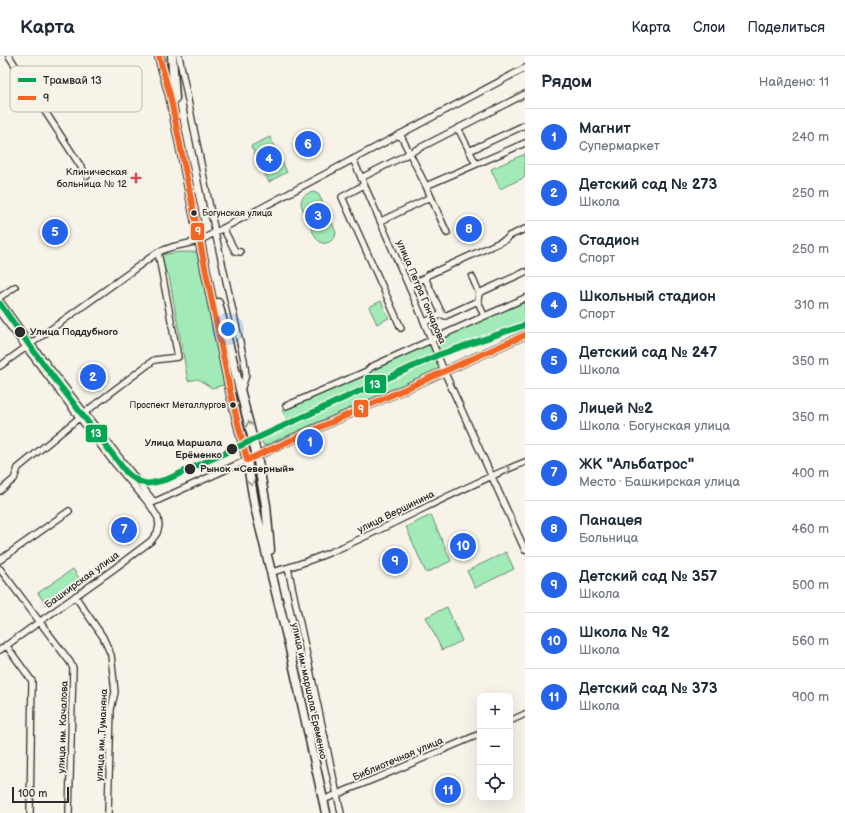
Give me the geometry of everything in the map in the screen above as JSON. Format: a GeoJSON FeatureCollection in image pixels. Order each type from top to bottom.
{"type":"FeatureCollection","features":[{"type":"Feature","properties":{"kind":"highway","name":"улица им. маршала Еременко"},"geometry":{"type":"LineString","coordinates":[[159,56],[170,95],[201,240],[230,357],[257,456],[266,505],[272,572]]}},
{"type":"Feature","properties":{"kind":"highway","name":"улица им. маршала Еременко"},"geometry":{"type":"LineString","coordinates":[[172,56],[174,93],[231,395],[247,460],[255,507],[272,572],[326,813]]}},
{"type":"Feature","properties":{"kind":"highway"},"geometry":{"type":"LineString","coordinates":[[231,395],[237,391],[241,393]]}},
{"type":"Feature","properties":{"kind":"highway"},"geometry":{"type":"LineString","coordinates":[[255,507],[259,508],[266,505]]}},
{"type":"Feature","properties":{"kind":"main road"},"geometry":{"type":"LineString","coordinates":[[247,460],[525,335]]}},
{"type":"Feature","properties":{"kind":"street"},"geometry":{"type":"LineString","coordinates":[[9,56],[16,66]]}},
{"type":"Feature","properties":{"kind":"street"},"geometry":{"type":"LineString","coordinates":[[179,56],[215,232],[244,360],[246,375],[241,393]]}},
{"type":"Feature","properties":{"kind":"street"},"geometry":{"type":"LineString","coordinates":[[0,366],[158,252],[172,246],[201,240],[525,68]]}},
{"type":"Feature","properties":{"kind":"street"},"geometry":{"type":"LineString","coordinates":[[361,178],[525,94]]}},
{"type":"Feature","properties":{"kind":"street"},"geometry":{"type":"LineString","coordinates":[[45,112],[87,176]]}},
{"type":"Feature","properties":{"kind":"street"},"geometry":{"type":"LineString","coordinates":[[469,151],[525,125]]}},
{"type":"Feature","properties":{"kind":"street"},"geometry":{"type":"LineString","coordinates":[[458,128],[476,164]]}},
{"type":"Feature","properties":{"kind":"street"},"geometry":{"type":"LineString","coordinates":[[400,134],[447,233]]}},
{"type":"Feature","properties":{"kind":"street"},"geometry":{"type":"LineString","coordinates":[[426,186],[525,143]]}},
{"type":"Feature","properties":{"kind":"street","name":"улица Петра Гончарова"},"geometry":{"type":"LineString","coordinates":[[353,159],[425,322],[444,371],[525,550]]}},
{"type":"Feature","properties":{"kind":"street"},"geometry":{"type":"LineString","coordinates":[[364,185],[342,197],[401,328]]}},
{"type":"Feature","properties":{"kind":"street"},"geometry":{"type":"LineString","coordinates":[[380,221],[431,197]]}},
{"type":"Feature","properties":{"kind":"street"},"geometry":{"type":"LineString","coordinates":[[223,228],[235,251],[240,252]]}},
{"type":"Feature","properties":{"kind":"street"},"geometry":{"type":"LineString","coordinates":[[409,285],[525,229]]}},
{"type":"Feature","properties":{"kind":"street"},"geometry":{"type":"LineString","coordinates":[[0,491],[14,478],[18,468],[82,415],[154,360],[178,357],[158,252]]}},
{"type":"Feature","properties":{"kind":"street"},"geometry":{"type":"LineString","coordinates":[[479,293],[525,272]]}},
{"type":"Feature","properties":{"kind":"street"},"geometry":{"type":"LineString","coordinates":[[472,276],[479,293],[478,301],[484,316]]}},
{"type":"Feature","properties":{"kind":"street"},"geometry":{"type":"LineString","coordinates":[[425,278],[442,314]]}},
{"type":"Feature","properties":{"kind":"street"},"geometry":{"type":"LineString","coordinates":[[0,297],[15,287]]}},
{"type":"Feature","properties":{"kind":"street"},"geometry":{"type":"LineString","coordinates":[[286,406],[367,371],[371,367],[525,298]]}},
{"type":"Feature","properties":{"kind":"street"},"geometry":{"type":"LineString","coordinates":[[0,300],[82,415]]}},
{"type":"Feature","properties":{"kind":"street"},"geometry":{"type":"LineString","coordinates":[[425,322],[442,314],[445,316],[478,301]]}},
{"type":"Feature","properties":{"kind":"street"},"geometry":{"type":"LineString","coordinates":[[0,313],[26,348],[152,503],[247,460]]}},
{"type":"Feature","properties":{"kind":"street","name":"Башкирская улица"},"geometry":{"type":"LineString","coordinates":[[0,650],[115,568],[155,536],[159,526],[158,518],[152,503],[111,459],[82,415]]}},
{"type":"Feature","properties":{"kind":"street","name":"улица Вершинина"},"geometry":{"type":"LineString","coordinates":[[272,572],[288,568],[339,549],[491,476],[525,462]]}},
{"type":"Feature","properties":{"kind":"street"},"geometry":{"type":"LineString","coordinates":[[0,560],[69,511]]}},
{"type":"Feature","properties":{"kind":"street"},"geometry":{"type":"LineString","coordinates":[[288,568],[341,813]]}},
{"type":"Feature","properties":{"kind":"street","name":"улица им. Качалова"},"geometry":{"type":"LineString","coordinates":[[0,569],[40,621],[73,668],[69,813]]}},
{"type":"Feature","properties":{"kind":"street","name":"улица им. Туманяна"},"geometry":{"type":"LineString","coordinates":[[75,596],[103,638],[110,655],[114,692],[111,709],[108,813]]}},
{"type":"Feature","properties":{"kind":"street"},"geometry":{"type":"LineString","coordinates":[[6,646],[32,681],[30,813]]}},
{"type":"Feature","properties":{"kind":"street"},"geometry":{"type":"LineString","coordinates":[[513,720],[525,714]]}},
{"type":"Feature","properties":{"kind":"street"},"geometry":{"type":"LineString","coordinates":[[307,726],[325,737]]}},
{"type":"Feature","properties":{"kind":"street","name":"Библиотечная улица"},"geometry":{"type":"LineString","coordinates":[[323,800],[477,735]]}},
{"type":"Feature","properties":{"kind":"green space"},"geometry":{"type":"Polygon","coordinates":[[[270,137],[287,172],[269,182],[251,146],[270,137]]]}},
{"type":"Feature","properties":{"kind":"green space"},"geometry":{"type":"Polygon","coordinates":[[[525,154],[525,177],[500,189],[491,169],[525,154]]]}},
{"type":"Feature","properties":{"kind":"green space"},"geometry":{"type":"Polygon","coordinates":[[[314,192],[320,197],[336,232],[335,237],[327,243],[321,242],[314,235],[301,204],[305,195],[314,192]]]}},
{"type":"Feature","properties":{"kind":"green space"},"geometry":{"type":"Polygon","coordinates":[[[181,252],[197,252],[226,381],[224,385],[212,388],[198,379],[188,381],[169,276],[158,259],[161,255],[181,252]]]}},
{"type":"Feature","properties":{"kind":"green space"},"geometry":{"type":"Polygon","coordinates":[[[381,301],[389,318],[377,324],[369,307],[381,301]]]}},
{"type":"Feature","properties":{"kind":"green space"},"geometry":{"type":"Polygon","coordinates":[[[525,302],[525,323],[440,352],[436,341],[525,302]]]}},
{"type":"Feature","properties":{"kind":"green space"},"geometry":{"type":"Polygon","coordinates":[[[429,343],[440,368],[264,446],[260,438],[290,425],[282,410],[429,343]]]}},
{"type":"Feature","properties":{"kind":"green space"},"geometry":{"type":"Polygon","coordinates":[[[431,515],[451,561],[426,573],[406,527],[431,515]]]}},
{"type":"Feature","properties":{"kind":"green space"},"geometry":{"type":"Polygon","coordinates":[[[506,552],[514,569],[475,588],[467,571],[506,552]]]}},
{"type":"Feature","properties":{"kind":"green space"},"geometry":{"type":"Polygon","coordinates":[[[73,569],[81,581],[46,605],[38,593],[73,569]]]}},
{"type":"Feature","properties":{"kind":"green space"},"geometry":{"type":"Polygon","coordinates":[[[447,607],[462,641],[442,650],[426,617],[447,607]]]}},
{"type":"Feature","properties":{"kind":"tram line","name":"13"},"geometry":{"type":"LineString","coordinates":[[0,304],[35,353],[126,472],[136,480],[146,483],[155,483],[168,479],[438,355],[525,325]]}},
{"type":"Feature","properties":{"kind":"transit line","name":"9"},"geometry":{"type":"LineString","coordinates":[[159,56],[170,95],[231,395],[247,460],[525,335]]}},
{"type":"Feature","properties":{"kind":"place","name":"Лицей №2"},"geometry":{"type":"Point","coordinates":[308,144]}},
{"type":"Feature","properties":{"kind":"place","name":"Школьный стадион"},"geometry":{"type":"Point","coordinates":[269,159]}},
{"type":"Feature","properties":{"kind":"place","name":"Клиническая больница № 12"},"geometry":{"type":"Point","coordinates":[136,178]}},
{"type":"Feature","properties":{"kind":"place","name":"Богунская улица"},"geometry":{"type":"Point","coordinates":[194,213]}},
{"type":"Feature","properties":{"kind":"place","name":"Стадион"},"geometry":{"type":"Point","coordinates":[318,216]}},
{"type":"Feature","properties":{"kind":"place","name":"Панацея"},"geometry":{"type":"Point","coordinates":[469,229]}},
{"type":"Feature","properties":{"kind":"place","name":"Детский сад № 247"},"geometry":{"type":"Point","coordinates":[55,232]}},
{"type":"Feature","properties":{"kind":"place","name":"Улица Поддубного"},"geometry":{"type":"Point","coordinates":[20,332]}},
{"type":"Feature","properties":{"kind":"place","name":"Детский сад № 273"},"geometry":{"type":"Point","coordinates":[93,377]}},
{"type":"Feature","properties":{"kind":"place","name":"Проспект Металлургов"},"geometry":{"type":"Point","coordinates":[233,405]}},
{"type":"Feature","properties":{"kind":"place","name":"Магнит"},"geometry":{"type":"Point","coordinates":[310,442]}},
{"type":"Feature","properties":{"kind":"place","name":"Улица Маршала Ерёменко"},"geometry":{"type":"Point","coordinates":[232,449]}},
{"type":"Feature","properties":{"kind":"place","name":"Рынок «Северный»"},"geometry":{"type":"Point","coordinates":[190,469]}},
{"type":"Feature","properties":{"kind":"place","name":"ЖК \"Альбатрос\""},"geometry":{"type":"Point","coordinates":[124,530]}},
{"type":"Feature","properties":{"kind":"place","name":"Школа № 92"},"geometry":{"type":"Point","coordinates":[463,546]}},
{"type":"Feature","properties":{"kind":"place","name":"Детский сад № 357"},"geometry":{"type":"Point","coordinates":[395,561]}},
{"type":"Feature","properties":{"kind":"place","name":"Детский сад № 373"},"geometry":{"type":"Point","coordinates":[448,790]}}]}
